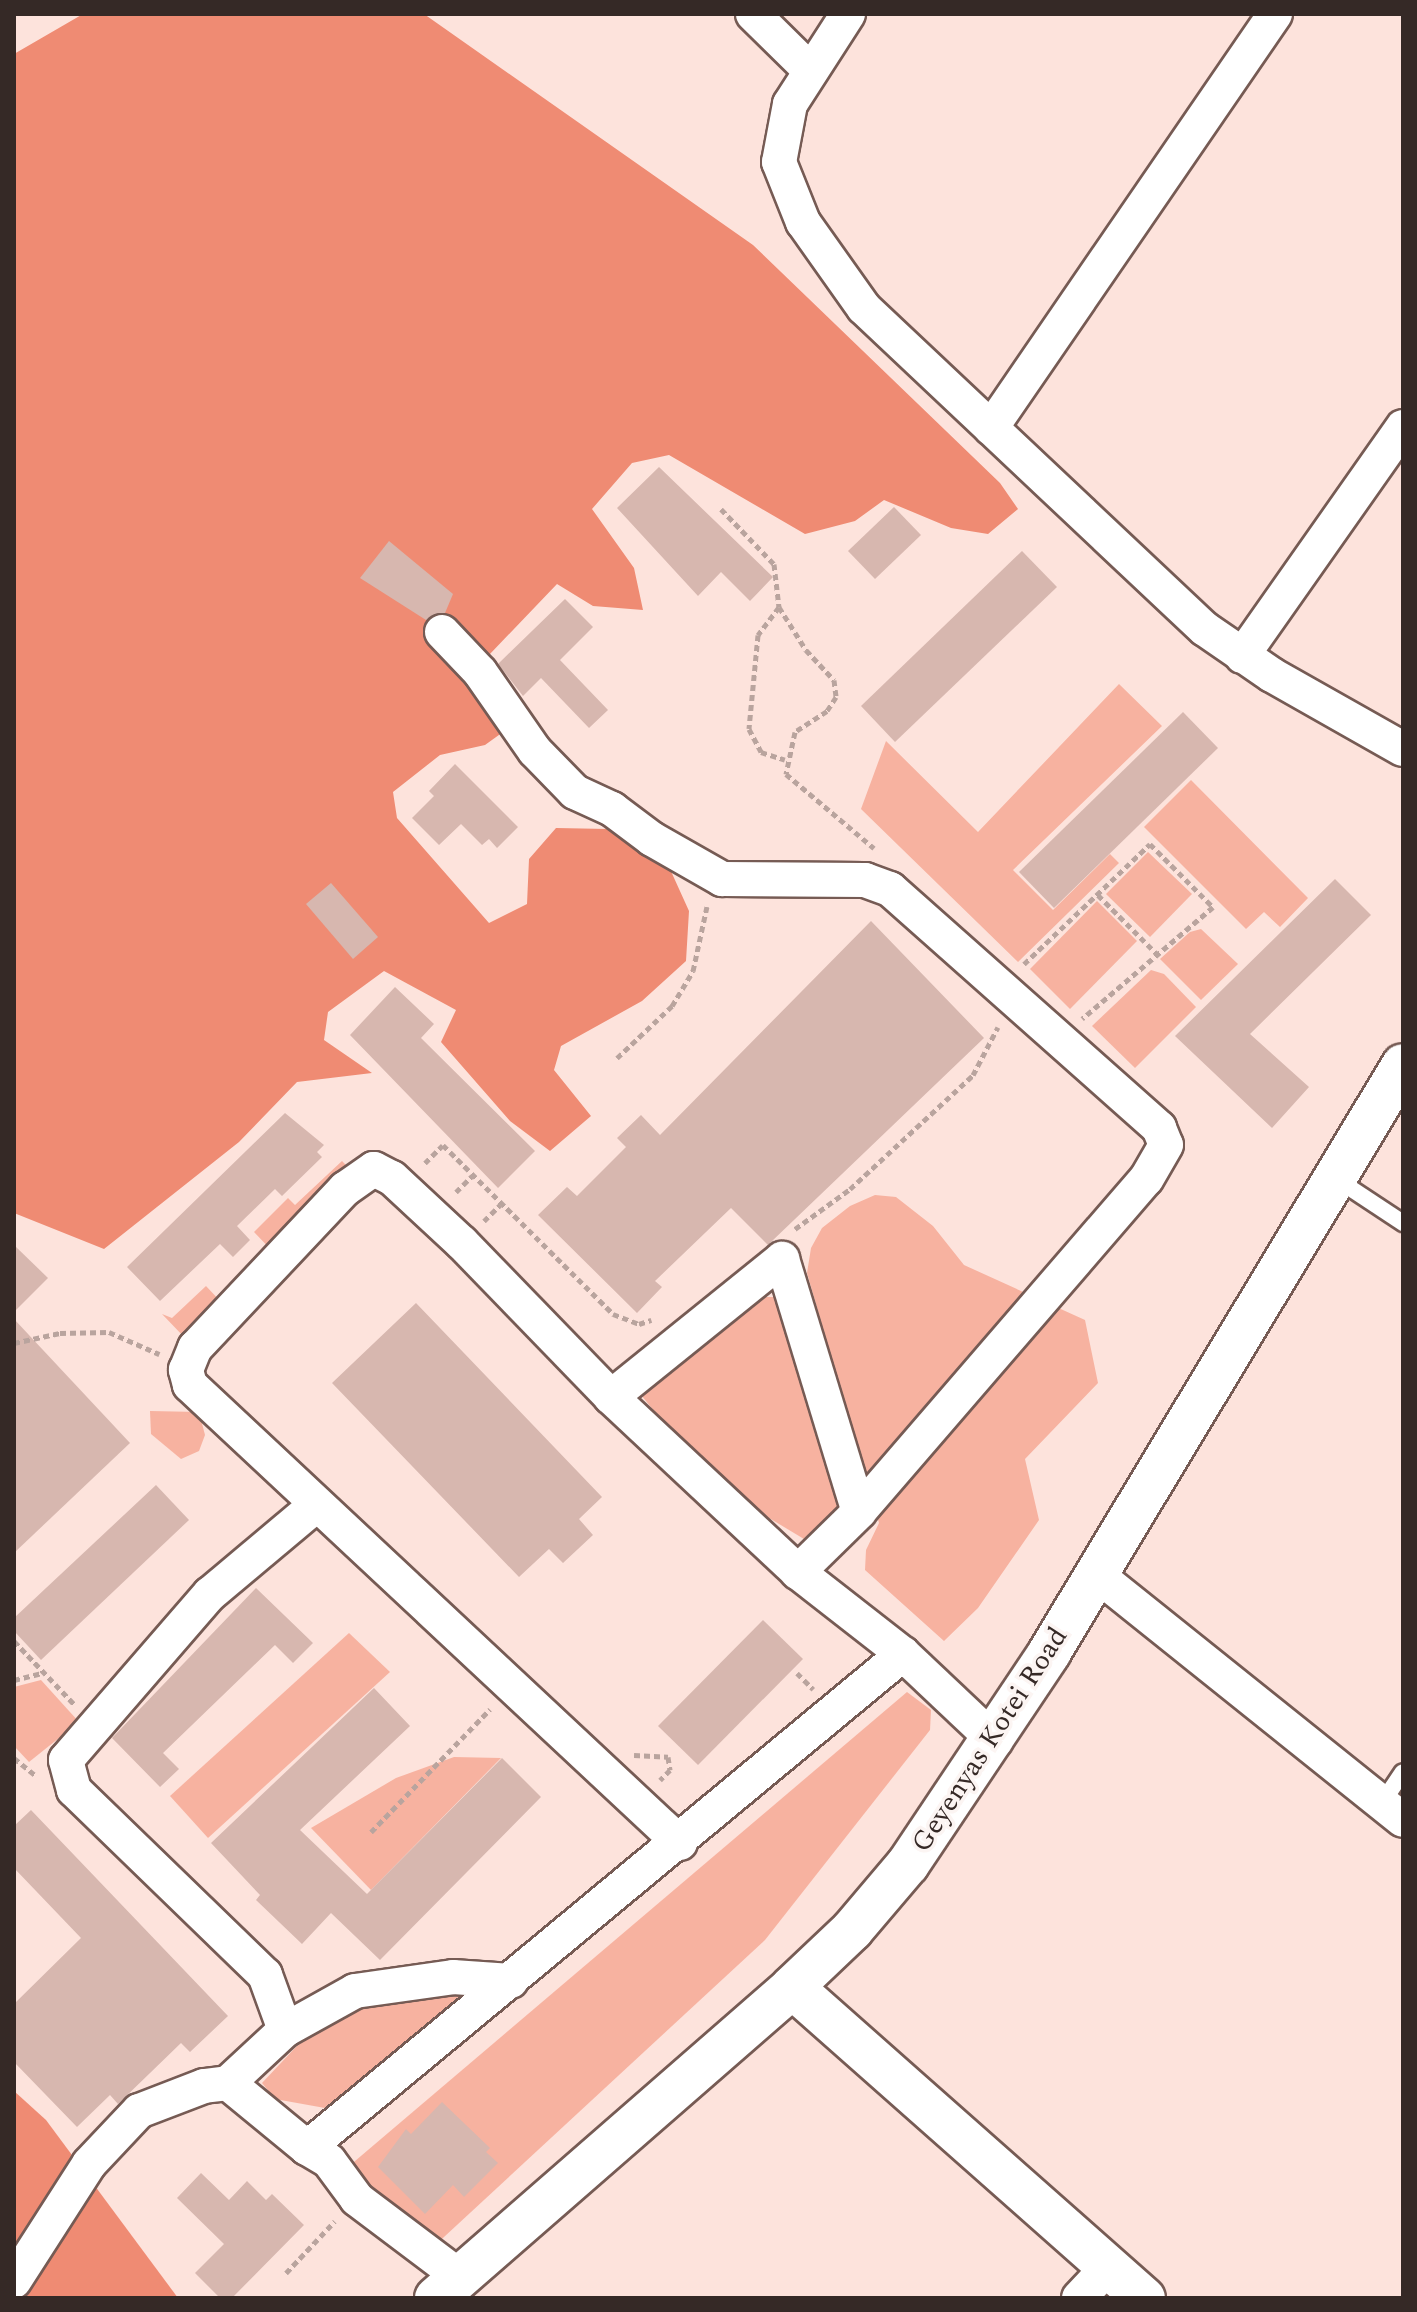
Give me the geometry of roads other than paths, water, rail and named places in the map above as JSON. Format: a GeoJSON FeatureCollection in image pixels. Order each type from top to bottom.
{"type":"FeatureCollection","features":[{"type":"Feature","properties":{"kind":"street"},"geometry":{"type":"LineString","coordinates":[[753,14],[811,71]]}},
{"type":"Feature","properties":{"kind":"street"},"geometry":{"type":"LineString","coordinates":[[848,14],[790,104],[779,162],[803,222],[864,308],[1205,629],[1242,656],[1403,749]]}},
{"type":"Feature","properties":{"kind":"street"},"geometry":{"type":"LineString","coordinates":[[991,428],[1275,14]]}},
{"type":"Feature","properties":{"kind":"street"},"geometry":{"type":"LineString","coordinates":[[1242,656],[1403,427]]}},
{"type":"Feature","properties":{"kind":"street"},"geometry":{"type":"LineString","coordinates":[[442,632],[480,672],[535,751],[575,792],[612,809],[652,839],[722,879],[865,880],[890,889],[1159,1128],[1166,1145],[1146,1179],[859,1512],[798,1572]]}},
{"type":"Feature","properties":{"kind":"street","name":"Geyenyas Kotei Road"},"geometry":{"type":"LineString","coordinates":[[448,2287],[792,1987],[852,1930],[908,1864],[995,1741],[1403,1065]]}},
{"type":"Feature","properties":{"kind":"street"},"geometry":{"type":"LineString","coordinates":[[680,1843],[209,1407],[190,1385],[186,1370],[195,1348],[358,1177],[374,1169],[402,1187],[611,1397],[798,1572],[903,1654],[995,1741]]}},
{"type":"Feature","properties":{"kind":"street"},"geometry":{"type":"LineString","coordinates":[[611,1397],[782,1259],[859,1512]]}},
{"type":"Feature","properties":{"kind":"street"},"geometry":{"type":"LineString","coordinates":[[285,2030],[265,1975],[74,1790],[66,1760],[210,1594],[316,1505]]}},
{"type":"Feature","properties":{"kind":"street"},"geometry":{"type":"LineString","coordinates":[[1096,1574],[1392,1811]]}},
{"type":"Feature","properties":{"kind":"street"},"geometry":{"type":"LineString","coordinates":[[307,2148],[680,1843],[903,1654]]}},
{"type":"Feature","properties":{"kind":"street"},"geometry":{"type":"LineString","coordinates":[[14,2281],[89,2164],[139,2111],[204,2086],[228,2083],[285,2030],[355,1991],[453,1977],[511,1981]]}},
{"type":"Feature","properties":{"kind":"street"},"geometry":{"type":"LineString","coordinates":[[792,1987],[1144,2298]]}},
{"type":"Feature","properties":{"kind":"street"},"geometry":{"type":"LineString","coordinates":[[228,2083],[307,2148],[329,2161],[357,2199],[448,2287]]}},
{"type":"Feature","properties":{"kind":"street"},"geometry":{"type":"LineString","coordinates":[[1079,2298],[1109,2266]]}},
{"type":"Feature","properties":{"kind":"lane"},"geometry":{"type":"LineString","coordinates":[[1335,1178],[1403,1223]]}},
{"type":"Feature","properties":{"kind":"lane"},"geometry":{"type":"LineString","coordinates":[[1392,1811],[1403,1772]]}}]}
